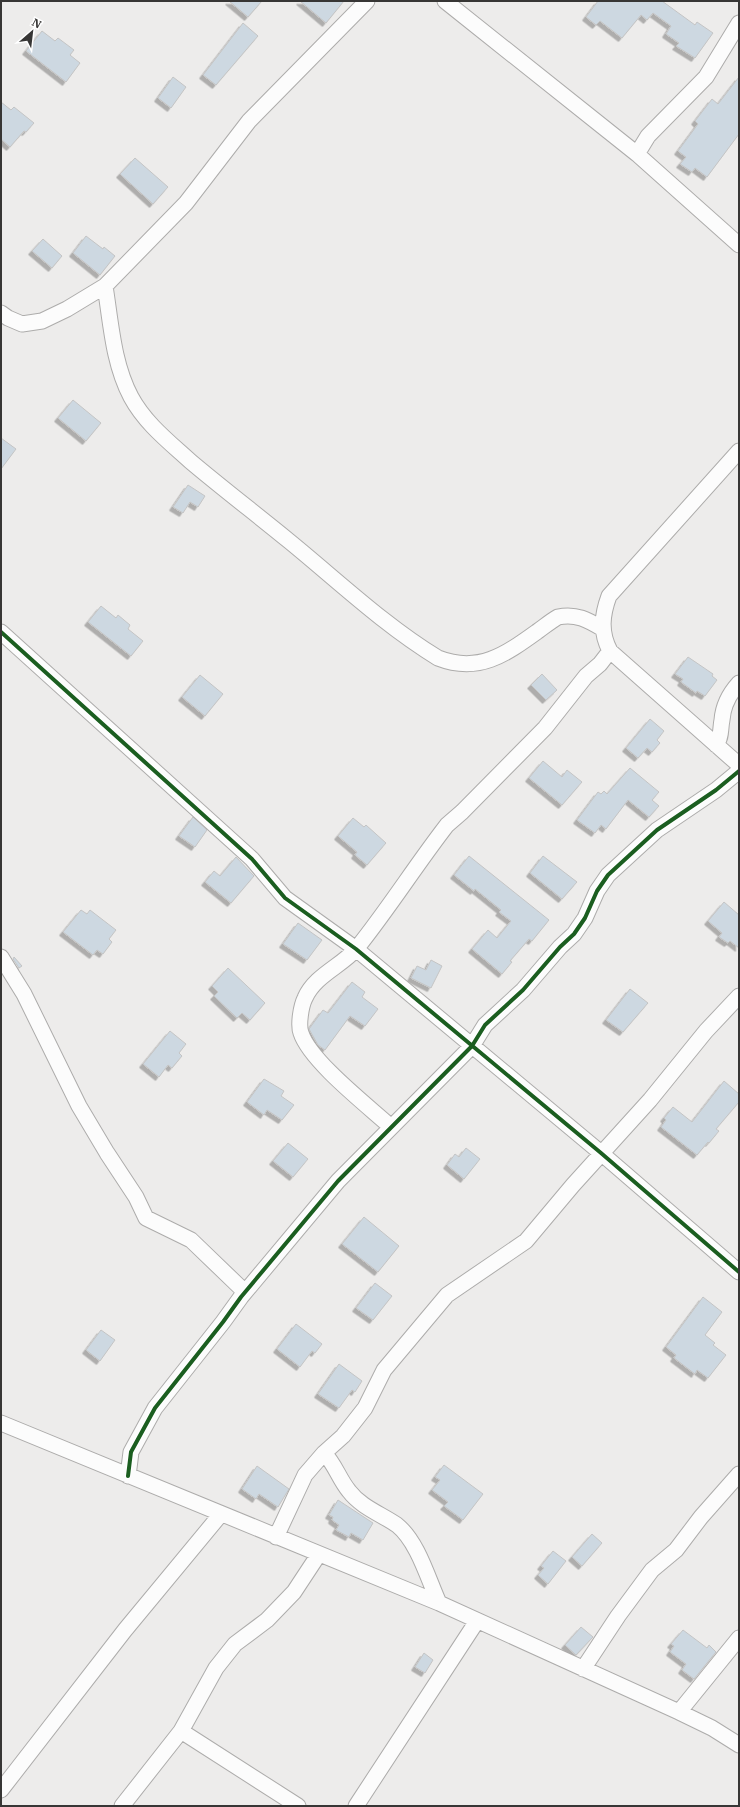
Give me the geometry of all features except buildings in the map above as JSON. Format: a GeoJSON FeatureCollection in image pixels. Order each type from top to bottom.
{"type":"FeatureCollection","features":[{"type":"Feature","properties":{"kind":"street"},"geometry":{"type":"LineString","coordinates":[[1,313],[22,324],[42,321],[67,309],[105,286],[186,203],[249,121],[367,1]]}},
{"type":"Feature","properties":{"kind":"street"},"geometry":{"type":"LineString","coordinates":[[445,1],[637,154],[732,234],[739,245]]}},
{"type":"Feature","properties":{"kind":"street"},"geometry":{"type":"LineString","coordinates":[[637,154],[648,136],[706,78],[739,23]]}},
{"type":"Feature","properties":{"kind":"street"},"geometry":{"type":"LineString","coordinates":[[105,286],[118,363],[123,381],[140,412],[150,425],[232,497],[289,541],[387,624],[438,658],[448,662],[467,665],[477,664],[496,658],[558,617],[571,615],[579,617],[602,629]]}},
{"type":"Feature","properties":{"kind":"street"},"geometry":{"type":"LineString","coordinates":[[739,451],[609,596],[604,610],[602,629],[604,640],[610,651],[739,765]]}},
{"type":"Feature","properties":{"kind":"street"},"geometry":{"type":"LineString","coordinates":[[1,632],[252,859],[286,898],[356,949],[601,1153],[739,1272]]}},
{"type":"Feature","properties":{"kind":"street"},"geometry":{"type":"LineString","coordinates":[[391,1127],[320,1063],[308,1048],[301,1032],[301,1015],[304,998],[314,985],[356,949],[447,825],[462,812],[545,728],[586,676],[600,664],[610,651]]}},
{"type":"Feature","properties":{"kind":"street"},"geometry":{"type":"LineString","coordinates":[[716,745],[720,738],[722,718],[726,702],[739,683]]}},
{"type":"Feature","properties":{"kind":"street"},"geometry":{"type":"LineString","coordinates":[[128,1476],[131,1452],[156,1408],[245,1292],[338,1181],[472,1046],[484,1025],[522,990],[560,947],[574,934],[585,918],[598,891],[608,875],[658,830],[716,790],[739,771]]}},
{"type":"Feature","properties":{"kind":"street"},"geometry":{"type":"LineString","coordinates":[[1,957],[24,994],[80,1106],[107,1154],[136,1197],[146,1218],[191,1240],[245,1292]]}},
{"type":"Feature","properties":{"kind":"street"},"geometry":{"type":"LineString","coordinates":[[276,1536],[305,1474],[324,1453],[343,1436],[365,1408],[384,1370],[447,1295],[526,1241],[601,1153],[650,1100],[706,1030],[739,996]]}},
{"type":"Feature","properties":{"kind":"street"},"geometry":{"type":"LineString","coordinates":[[1,1423],[439,1603],[679,1712],[712,1728],[739,1745]]}},
{"type":"Feature","properties":{"kind":"street"},"geometry":{"type":"LineString","coordinates":[[324,1453],[330,1459],[349,1492],[362,1504],[398,1526],[407,1537],[417,1552],[439,1603]]}},
{"type":"Feature","properties":{"kind":"street"},"geometry":{"type":"LineString","coordinates":[[583,1669],[618,1616],[652,1570],[676,1550],[701,1517],[739,1474]]}},
{"type":"Feature","properties":{"kind":"street"},"geometry":{"type":"LineString","coordinates":[[1,1790],[125,1630],[221,1514]]}},
{"type":"Feature","properties":{"kind":"street"},"geometry":{"type":"LineString","coordinates":[[122,1806],[180,1731],[216,1668],[235,1644],[267,1620],[294,1592],[319,1554]]}},
{"type":"Feature","properties":{"kind":"street"},"geometry":{"type":"LineString","coordinates":[[356,1806],[477,1621]]}},
{"type":"Feature","properties":{"kind":"street"},"geometry":{"type":"LineString","coordinates":[[679,1712],[739,1638]]}},
{"type":"Feature","properties":{"kind":"street"},"geometry":{"type":"LineString","coordinates":[[180,1731],[280,1802],[298,1806]]}},
{"type":"Feature","properties":{"kind":"cycle path"},"geometry":{"type":"LineString","coordinates":[[1,632],[252,859],[285,898],[356,949],[601,1153],[739,1272]]}},
{"type":"Feature","properties":{"kind":"cycle path"},"geometry":{"type":"LineString","coordinates":[[128,1476],[131,1452],[155,1408],[241,1297],[338,1181],[472,1046],[485,1025],[523,990],[560,947],[574,934],[585,918],[597,891],[608,875],[657,830],[716,790],[739,771]]}}]}
